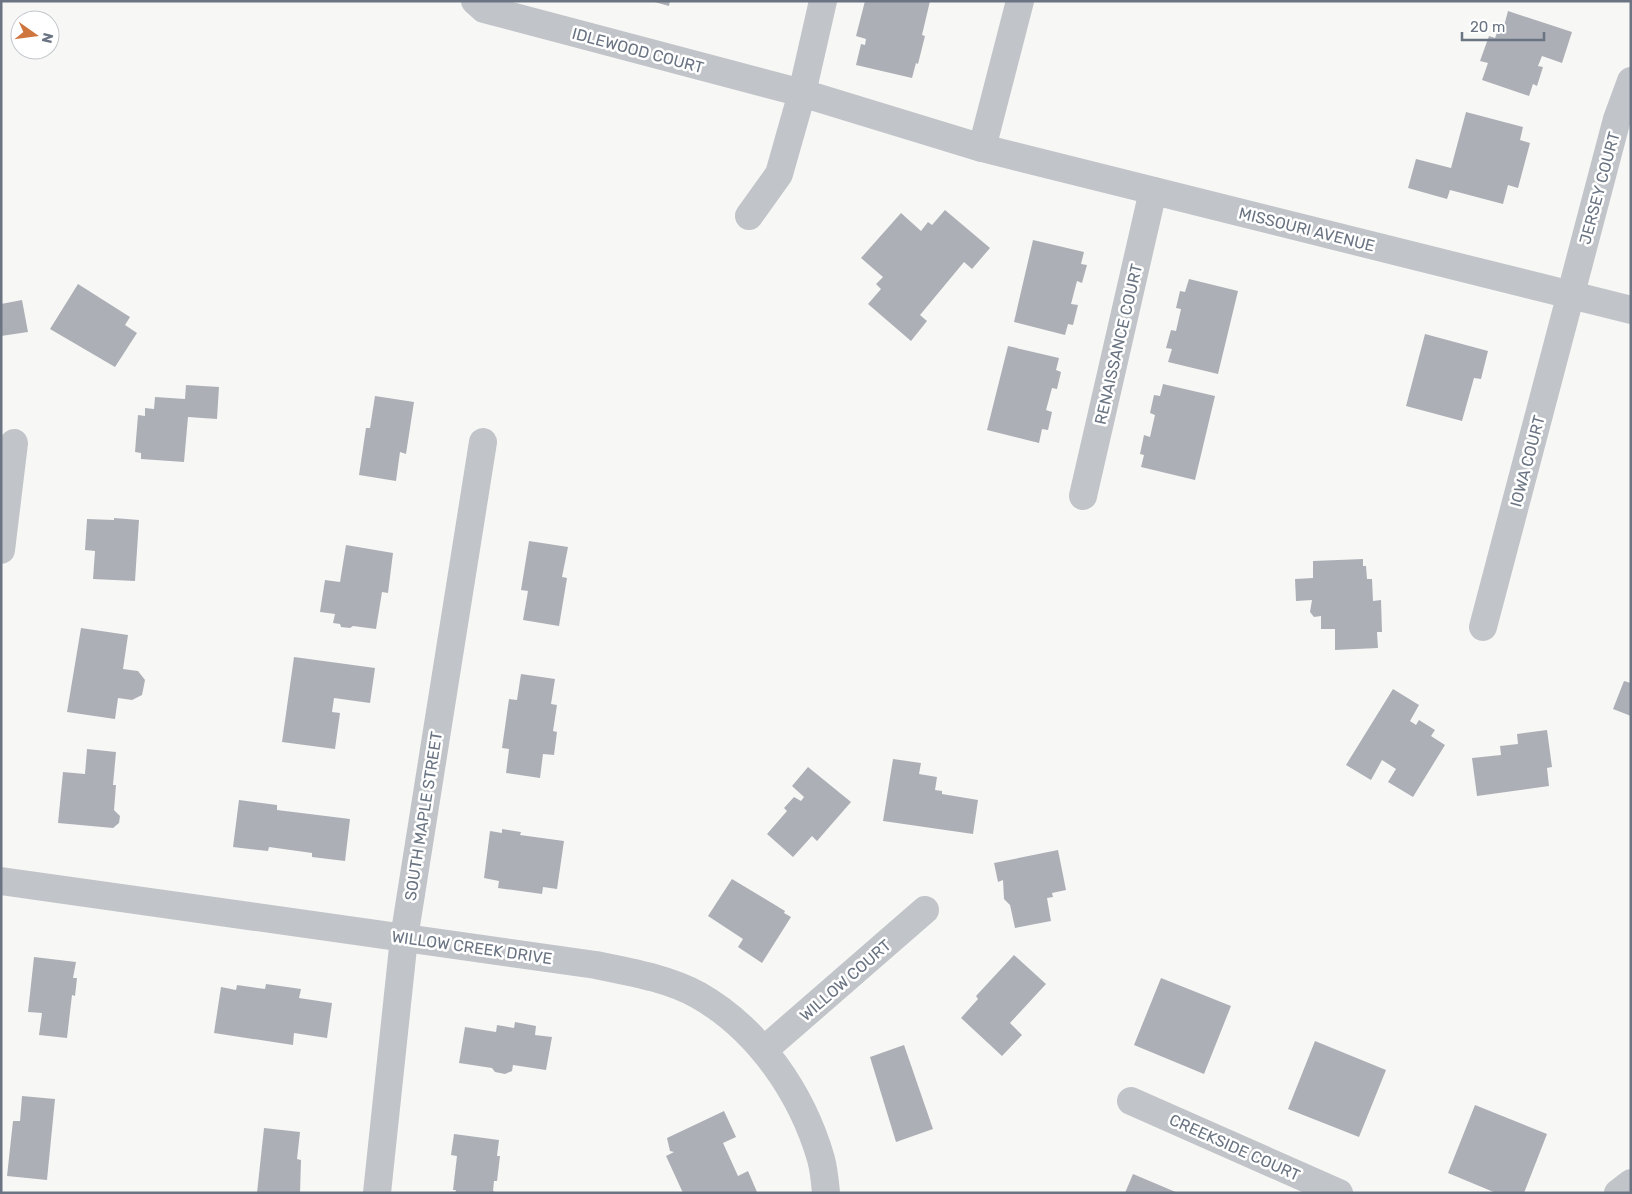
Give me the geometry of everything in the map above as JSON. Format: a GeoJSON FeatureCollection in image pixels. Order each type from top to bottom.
{"type":"FeatureCollection","features":[{"type":"Feature","properties":{"kind":"street","name":"IDLEWOOD COURT"},"geometry":{"type":"LineString","coordinates":[[475,1],[484,9],[802,93],[982,148]]}},
{"type":"Feature","properties":{"kind":"street"},"geometry":{"type":"LineString","coordinates":[[749,216],[780,174],[802,93],[823,1]]}},
{"type":"Feature","properties":{"kind":"street"},"geometry":{"type":"LineString","coordinates":[[982,148],[1020,1]]}},
{"type":"Feature","properties":{"kind":"street","name":"JERSEY COURT"},"geometry":{"type":"LineString","coordinates":[[1571,296],[1617,119],[1631,81]]}},
{"type":"Feature","properties":{"kind":"street","name":"MISSOURI AVENUE"},"geometry":{"type":"LineString","coordinates":[[982,148],[1631,310]]}},
{"type":"Feature","properties":{"kind":"street","name":"RENAISSANCE COURT"},"geometry":{"type":"LineString","coordinates":[[1083,496],[1153,191]]}},
{"type":"Feature","properties":{"kind":"street","name":"IOWA COURT"},"geometry":{"type":"LineString","coordinates":[[1483,627],[1571,296]]}},
{"type":"Feature","properties":{"kind":"street","name":"SOUTH MAPLE STREET"},"geometry":{"type":"LineString","coordinates":[[377,1193],[404,938],[483,442]]}},
{"type":"Feature","properties":{"kind":"street"},"geometry":{"type":"LineString","coordinates":[[1,550],[14,443]]}},
{"type":"Feature","properties":{"kind":"street","name":"WILLOW CREEK DRIVE"},"geometry":{"type":"LineString","coordinates":[[1,881],[596,965],[666,982],[698,995],[726,1014],[753,1037],[764,1050],[793,1095],[808,1126],[821,1160],[826,1193]]}},
{"type":"Feature","properties":{"kind":"street","name":"WILLOW COURT"},"geometry":{"type":"LineString","coordinates":[[764,1050],[925,910]]}},
{"type":"Feature","properties":{"kind":"street","name":"CREEKSIDE COURT"},"geometry":{"type":"LineString","coordinates":[[1131,1102],[1339,1193]]}},
{"type":"Feature","properties":{"kind":"street"},"geometry":{"type":"LineString","coordinates":[[1618,1193],[1631,1184]]}},
{"type":"Feature","properties":{"kind":"building"},"geometry":{"type":"Polygon","coordinates":[[[651,1],[670,1],[669,6],[651,1]]]}},
{"type":"Feature","properties":{"kind":"building"},"geometry":{"type":"Polygon","coordinates":[[[865,1],[930,1],[922,35],[925,36],[918,64],[916,63],[912,78],[856,65],[861,44],[865,45],[866,39],[856,36],[865,1]]]}},
{"type":"Feature","properties":{"kind":"building"},"geometry":{"type":"Polygon","coordinates":[[[1508,11],[1572,32],[1562,63],[1542,56],[1538,66],[1543,67],[1537,86],[1533,84],[1529,96],[1482,80],[1488,63],[1480,61],[1489,36],[1495,38],[1500,25],[1504,26],[1508,11]]]}},
{"type":"Feature","properties":{"kind":"building"},"geometry":{"type":"Polygon","coordinates":[[[1466,112],[1523,127],[1520,140],[1530,143],[1518,188],[1508,185],[1503,204],[1450,190],[1447,199],[1408,188],[1416,159],[1451,168],[1466,112]]]}},
{"type":"Feature","properties":{"kind":"building"},"geometry":{"type":"Polygon","coordinates":[[[945,210],[990,248],[972,269],[964,262],[920,315],[927,321],[911,341],[868,304],[881,289],[876,284],[883,277],[861,258],[901,213],[921,231],[928,222],[932,225],[945,210]]]}},
{"type":"Feature","properties":{"kind":"building"},"geometry":{"type":"Polygon","coordinates":[[[1033,240],[1084,252],[1081,264],[1087,265],[1082,283],[1077,281],[1071,304],[1078,305],[1073,325],[1068,324],[1065,335],[1014,322],[1033,240]]]}},
{"type":"Feature","properties":{"kind":"building"},"geometry":{"type":"Polygon","coordinates":[[[1189,279],[1238,291],[1218,374],[1168,362],[1172,349],[1166,348],[1171,330],[1176,331],[1181,309],[1176,308],[1180,291],[1185,292],[1189,279]]]}},
{"type":"Feature","properties":{"kind":"building"},"geometry":{"type":"Polygon","coordinates":[[[78,284],[130,317],[125,325],[137,333],[115,367],[50,329],[78,284]]]}},
{"type":"Feature","properties":{"kind":"building"},"geometry":{"type":"Polygon","coordinates":[[[22,300],[28,332],[1,336],[1,304],[22,300]]]}},
{"type":"Feature","properties":{"kind":"building"},"geometry":{"type":"Polygon","coordinates":[[[1425,334],[1488,351],[1481,379],[1474,378],[1462,421],[1406,406],[1425,334]]]}},
{"type":"Feature","properties":{"kind":"building"},"geometry":{"type":"Polygon","coordinates":[[[1008,346],[1059,358],[1056,370],[1061,372],[1057,389],[1052,388],[1046,410],[1052,412],[1048,430],[1042,429],[1039,443],[987,430],[1008,346]]]}},
{"type":"Feature","properties":{"kind":"building"},"geometry":{"type":"Polygon","coordinates":[[[1163,384],[1215,396],[1195,480],[1141,467],[1144,455],[1140,454],[1144,435],[1150,437],[1155,415],[1150,413],[1154,395],[1160,396],[1163,384]]]}},
{"type":"Feature","properties":{"kind":"building"},"geometry":{"type":"Polygon","coordinates":[[[186,385],[219,387],[217,419],[188,417],[184,462],[141,459],[141,453],[135,452],[138,415],[145,416],[145,408],[154,409],[155,397],[185,399],[186,385]]]}},
{"type":"Feature","properties":{"kind":"building"},"geometry":{"type":"Polygon","coordinates":[[[375,396],[414,402],[406,454],[400,452],[396,481],[359,475],[366,428],[370,428],[375,396]]]}},
{"type":"Feature","properties":{"kind":"building"},"geometry":{"type":"Polygon","coordinates":[[[114,518],[139,520],[135,581],[93,579],[95,551],[85,550],[87,519],[114,520],[114,518]]]}},
{"type":"Feature","properties":{"kind":"building"},"geometry":{"type":"Polygon","coordinates":[[[529,541],[568,547],[562,577],[567,578],[559,626],[523,620],[528,591],[521,590],[529,541]]]}},
{"type":"Feature","properties":{"kind":"building"},"geometry":{"type":"Polygon","coordinates":[[[346,545],[393,553],[388,593],[382,592],[376,629],[353,626],[350,628],[341,627],[340,624],[333,623],[335,614],[320,612],[325,580],[340,582],[346,545]]]}},
{"type":"Feature","properties":{"kind":"building"},"geometry":{"type":"Polygon","coordinates":[[[1363,559],[1363,566],[1366,566],[1367,579],[1372,579],[1373,601],[1381,600],[1382,632],[1377,632],[1378,648],[1335,650],[1335,629],[1321,629],[1321,616],[1314,617],[1310,612],[1312,600],[1296,601],[1295,579],[1313,578],[1313,561],[1363,559]]]}},
{"type":"Feature","properties":{"kind":"building"},"geometry":{"type":"Polygon","coordinates":[[[81,628],[128,635],[123,669],[138,671],[145,680],[142,695],[132,700],[118,698],[115,719],[67,712],[81,628]]]}},
{"type":"Feature","properties":{"kind":"building"},"geometry":{"type":"Polygon","coordinates":[[[294,657],[375,668],[370,703],[334,698],[332,712],[340,713],[335,749],[282,742],[294,657]]]}},
{"type":"Feature","properties":{"kind":"building"},"geometry":{"type":"Polygon","coordinates":[[[521,674],[555,679],[551,704],[557,705],[553,731],[557,732],[554,755],[543,754],[540,778],[506,773],[509,749],[502,748],[509,699],[517,700],[521,674]]]}},
{"type":"Feature","properties":{"kind":"building"},"geometry":{"type":"Polygon","coordinates":[[[1624,681],[1631,683],[1631,716],[1613,709],[1624,681]]]}},
{"type":"Feature","properties":{"kind":"building"},"geometry":{"type":"Polygon","coordinates":[[[1393,689],[1419,705],[1410,721],[1416,725],[1419,720],[1435,730],[1431,736],[1445,745],[1413,797],[1388,782],[1396,769],[1382,760],[1371,780],[1346,765],[1393,689]]]}},
{"type":"Feature","properties":{"kind":"building"},"geometry":{"type":"Polygon","coordinates":[[[1547,730],[1552,767],[1547,768],[1549,786],[1477,796],[1472,758],[1501,755],[1500,746],[1518,744],[1517,734],[1547,730]]]}},
{"type":"Feature","properties":{"kind":"building"},"geometry":{"type":"Polygon","coordinates":[[[87,749],[116,752],[113,785],[116,785],[114,810],[120,816],[119,823],[113,828],[58,823],[63,772],[85,774],[87,749]]]}},
{"type":"Feature","properties":{"kind":"building"},"geometry":{"type":"Polygon","coordinates":[[[893,759],[921,763],[919,774],[937,777],[935,790],[942,791],[942,794],[978,800],[973,834],[883,821],[893,759]]]}},
{"type":"Feature","properties":{"kind":"building"},"geometry":{"type":"Polygon","coordinates":[[[808,767],[851,802],[817,841],[812,836],[793,857],[767,834],[787,811],[784,808],[794,797],[801,801],[804,797],[792,786],[808,767]]]}},
{"type":"Feature","properties":{"kind":"building"},"geometry":{"type":"Polygon","coordinates":[[[239,800],[277,805],[277,810],[350,819],[345,861],[312,857],[312,853],[269,847],[268,851],[233,847],[239,800]]]}},
{"type":"Feature","properties":{"kind":"building"},"geometry":{"type":"Polygon","coordinates":[[[502,829],[521,832],[520,835],[564,841],[557,889],[543,887],[542,894],[498,888],[499,881],[484,878],[490,831],[502,833],[502,829]]]}},
{"type":"Feature","properties":{"kind":"building"},"geometry":{"type":"Polygon","coordinates":[[[1058,850],[1066,890],[1052,893],[1053,897],[1047,898],[1051,921],[1015,928],[1010,905],[1004,899],[1003,880],[998,882],[994,863],[1058,850]]]}},
{"type":"Feature","properties":{"kind":"building"},"geometry":{"type":"Polygon","coordinates":[[[732,879],[785,911],[784,913],[791,917],[762,963],[738,947],[743,939],[708,916],[732,879]]]}},
{"type":"Feature","properties":{"kind":"building"},"geometry":{"type":"Polygon","coordinates":[[[1014,955],[1046,984],[1010,1023],[1022,1035],[1002,1056],[961,1018],[978,999],[976,996],[1014,955]]]}},
{"type":"Feature","properties":{"kind":"building"},"geometry":{"type":"Polygon","coordinates":[[[34,957],[76,962],[73,978],[77,978],[75,996],[72,995],[67,1038],[39,1035],[42,1013],[28,1012],[34,957]]]}},
{"type":"Feature","properties":{"kind":"building"},"geometry":{"type":"Polygon","coordinates":[[[1161,978],[1231,1006],[1204,1074],[1134,1045],[1161,978]]]}},
{"type":"Feature","properties":{"kind":"building"},"geometry":{"type":"Polygon","coordinates":[[[266,984],[301,989],[299,998],[332,1003],[327,1038],[294,1033],[293,1045],[214,1033],[221,987],[236,990],[237,985],[265,989],[266,984]]]}},
{"type":"Feature","properties":{"kind":"building"},"geometry":{"type":"Polygon","coordinates":[[[515,1022],[536,1026],[535,1035],[552,1037],[546,1070],[513,1065],[512,1071],[505,1074],[495,1072],[492,1068],[459,1063],[465,1027],[496,1032],[497,1025],[514,1028],[515,1022]]]}},
{"type":"Feature","properties":{"kind":"building"},"geometry":{"type":"Polygon","coordinates":[[[1315,1041],[1386,1070],[1359,1137],[1288,1109],[1315,1041]]]}},
{"type":"Feature","properties":{"kind":"building"},"geometry":{"type":"Polygon","coordinates":[[[904,1045],[933,1129],[896,1142],[870,1057],[904,1045]]]}},
{"type":"Feature","properties":{"kind":"building"},"geometry":{"type":"Polygon","coordinates":[[[22,1096],[55,1099],[47,1180],[7,1176],[13,1121],[20,1121],[22,1096]]]}},
{"type":"Feature","properties":{"kind":"building"},"geometry":{"type":"Polygon","coordinates":[[[1475,1105],[1547,1134],[1524,1193],[1496,1193],[1448,1173],[1475,1105]]]}},
{"type":"Feature","properties":{"kind":"building"},"geometry":{"type":"Polygon","coordinates":[[[724,1111],[736,1137],[723,1143],[738,1176],[748,1171],[757,1192],[683,1193],[666,1156],[674,1152],[670,1151],[667,1138],[724,1111]]]}},
{"type":"Feature","properties":{"kind":"building"},"geometry":{"type":"Polygon","coordinates":[[[264,1128],[300,1132],[297,1159],[301,1160],[300,1193],[257,1193],[264,1128]]]}},
{"type":"Feature","properties":{"kind":"building"},"geometry":{"type":"Polygon","coordinates":[[[454,1134],[499,1140],[497,1156],[500,1156],[497,1181],[494,1181],[493,1191],[497,1193],[455,1193],[456,1190],[453,1190],[457,1156],[451,1155],[454,1134]]]}},
{"type":"Feature","properties":{"kind":"building"},"geometry":{"type":"Polygon","coordinates":[[[1133,1174],[1178,1193],[1125,1193],[1133,1174]]]}}]}
